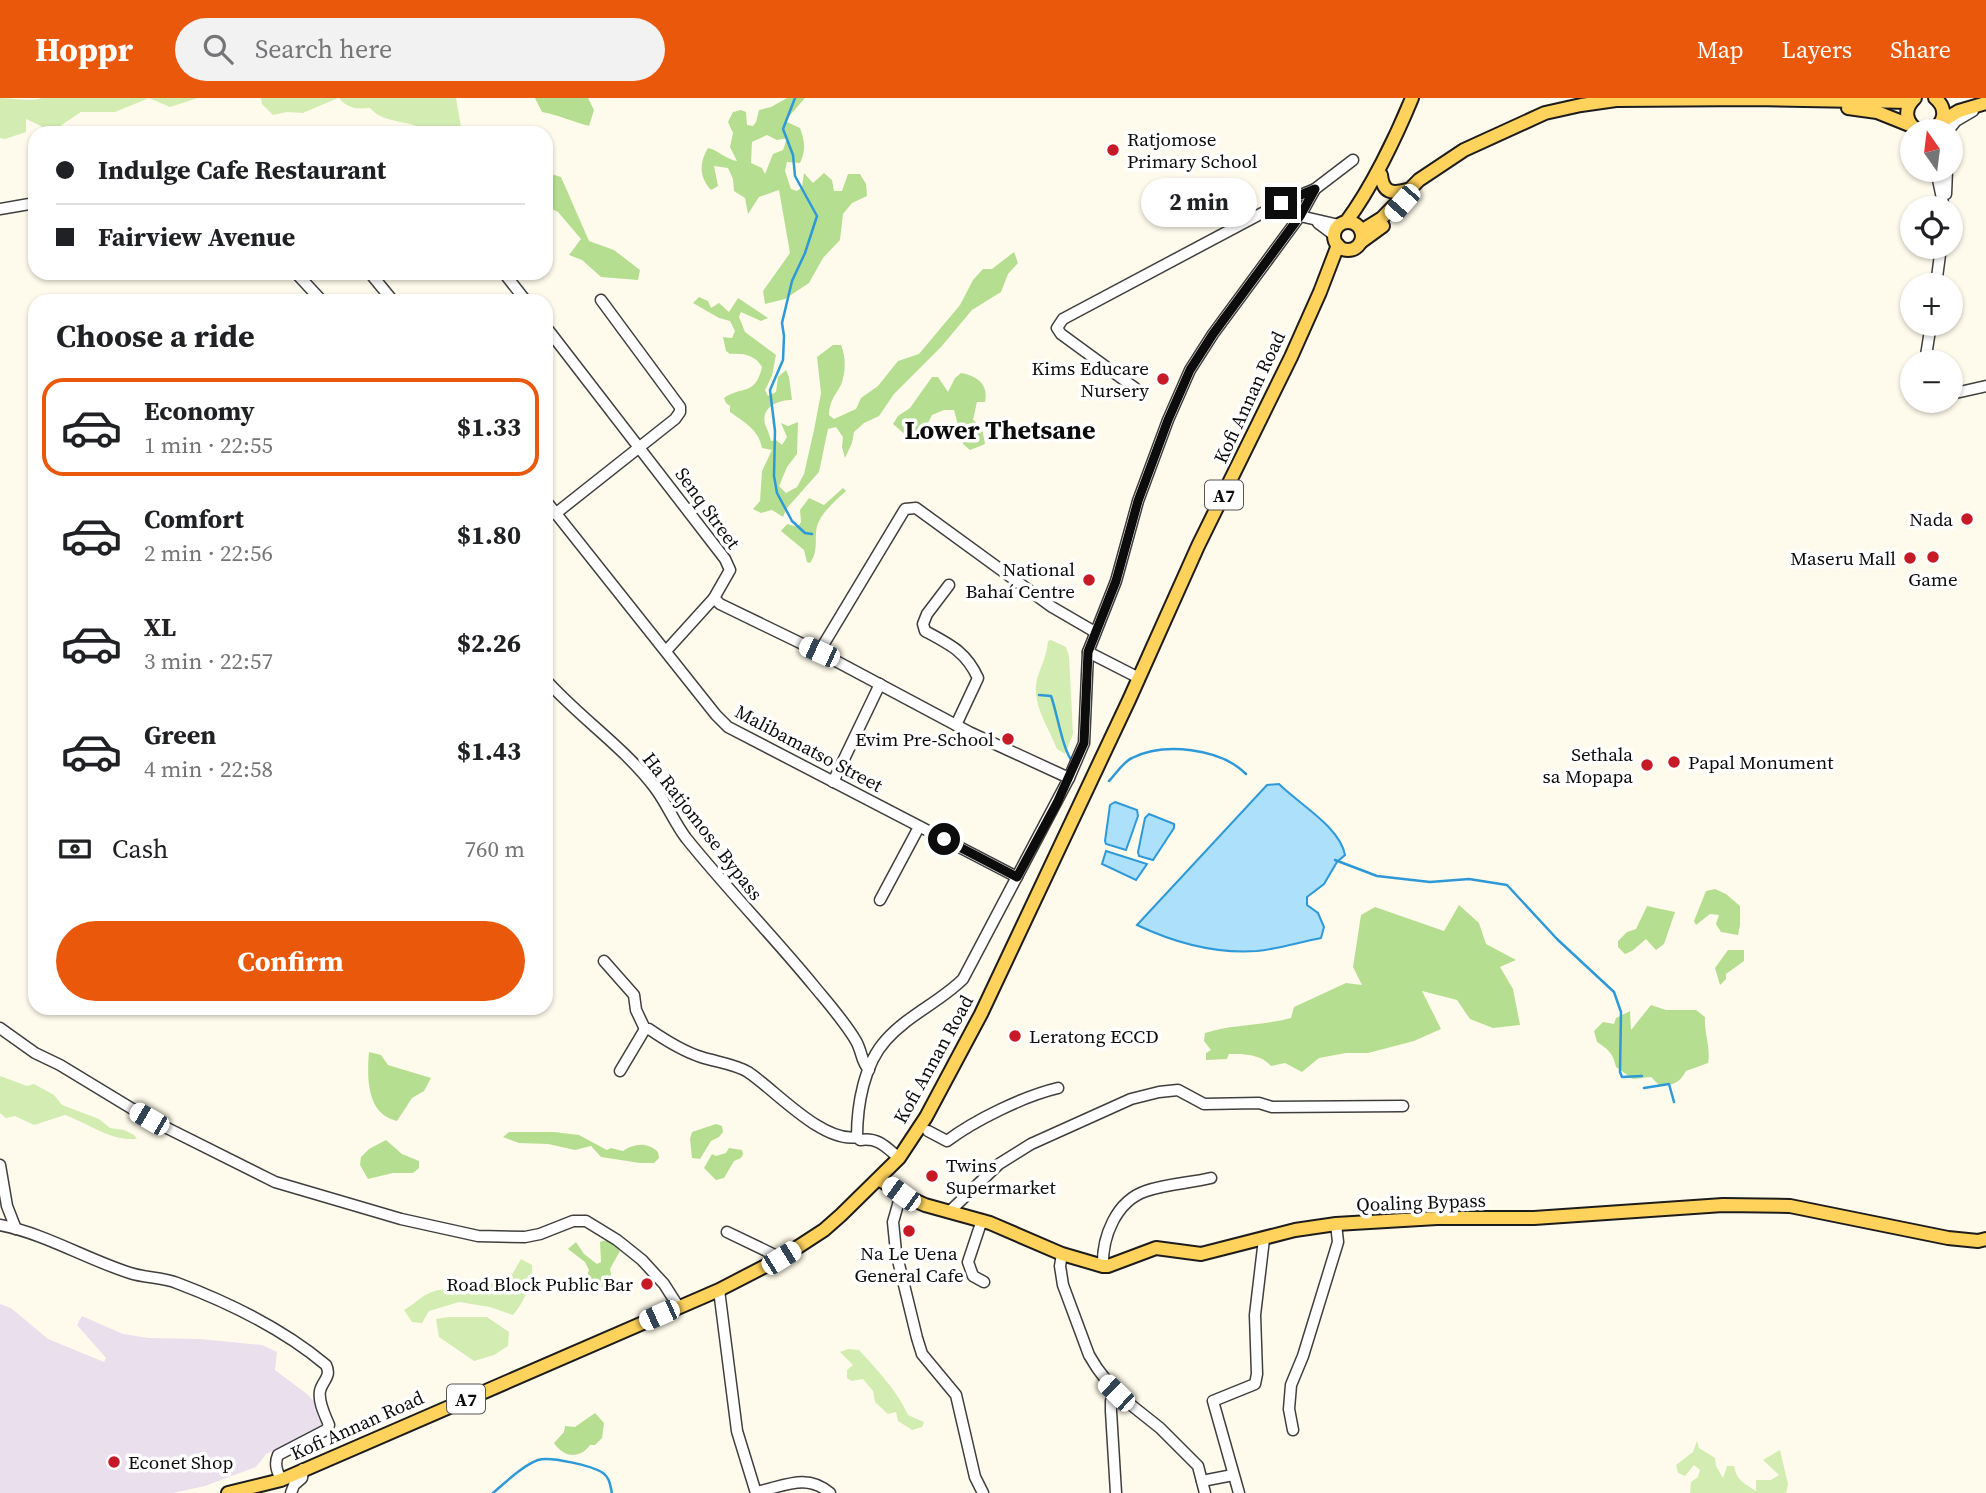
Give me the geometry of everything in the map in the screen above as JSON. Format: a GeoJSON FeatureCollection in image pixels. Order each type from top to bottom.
{"type":"FeatureCollection","features":[{"type":"Feature","properties":{"kind":"main road","name":"Kofi Annan Road"},"geometry":{"type":"LineString","coordinates":[[1348,234],[1358,206],[1412,98]]}},
{"type":"Feature","properties":{"kind":"main road"},"geometry":{"type":"LineString","coordinates":[[1936,98],[1944,110],[1945,119]]}},
{"type":"Feature","properties":{"kind":"main road"},"geometry":{"type":"LineString","coordinates":[[1767,99],[1789,104],[1867,110],[1900,123]]}},
{"type":"Feature","properties":{"kind":"main road"},"geometry":{"type":"LineString","coordinates":[[1348,234],[1381,218],[1419,180],[1464,150],[1545,113],[1581,104],[1616,100],[1913,100],[1907,113],[1910,119]]}},
{"type":"Feature","properties":{"kind":"main road"},"geometry":{"type":"LineString","coordinates":[[1951,119],[1958,111],[1986,104]]}},
{"type":"Feature","properties":{"kind":"main road","name":"Kofi Annan Road"},"geometry":{"type":"LineString","coordinates":[[228,1493],[281,1479],[719,1290],[781,1258],[824,1230],[899,1158],[926,1117],[965,1047],[1139,678],[1198,546],[1348,234],[1381,176],[1394,138]]}},
{"type":"Feature","properties":{"kind":"main road"},"geometry":{"type":"LineString","coordinates":[[1348,234],[1382,226],[1421,185],[1478,145]]}},
{"type":"Feature","properties":{"kind":"main road"},"geometry":{"type":"LineString","coordinates":[[1381,176],[1387,191],[1397,193],[1407,190]]}},
{"type":"Feature","properties":{"kind":"main road"},"geometry":{"type":"LineString","coordinates":[[879,1179],[901,1194],[925,1205],[982,1220],[1062,1254],[1102,1266]]}},
{"type":"Feature","properties":{"kind":"main road","name":"Qoaling Bypass"},"geometry":{"type":"LineString","coordinates":[[1102,1266],[1156,1248],[1200,1254],[1295,1230],[1336,1224],[1437,1218],[1534,1218],[1723,1205],[1790,1206],[1948,1238],[1978,1241],[1986,1239]]}},
{"type":"Feature","properties":{"kind":"street"},"geometry":{"type":"LineString","coordinates":[[1135,388],[1061,334],[1057,328],[1063,319],[1281,203],[1315,189],[1353,160]]}},
{"type":"Feature","properties":{"kind":"street"},"geometry":{"type":"LineString","coordinates":[[857,1137],[860,1102],[869,1070],[886,1040],[906,1022],[948,994],[963,979],[1069,778],[1084,743],[1088,652],[1116,581],[1138,501],[1168,420],[1190,370],[1213,334],[1300,216],[1315,189]]}},
{"type":"Feature","properties":{"kind":"street"},"geometry":{"type":"LineString","coordinates":[[0,209],[28,204]]}},
{"type":"Feature","properties":{"kind":"street"},"geometry":{"type":"LineString","coordinates":[[1300,216],[1348,234]]}},
{"type":"Feature","properties":{"kind":"street"},"geometry":{"type":"LineString","coordinates":[[302,280],[316,294]]}},
{"type":"Feature","properties":{"kind":"street"},"geometry":{"type":"LineString","coordinates":[[376,280],[387,294]]}},
{"type":"Feature","properties":{"kind":"street"},"geometry":{"type":"LineString","coordinates":[[509,280],[520,294]]}},
{"type":"Feature","properties":{"kind":"street"},"geometry":{"type":"LineString","coordinates":[[555,514],[676,419],[680,412],[680,407],[601,300]]}},
{"type":"Feature","properties":{"kind":"street","name":"Senq Street"},"geometry":{"type":"LineString","coordinates":[[553,336],[725,559],[730,570],[714,598]]}},
{"type":"Feature","properties":{"kind":"street"},"geometry":{"type":"LineString","coordinates":[[1963,391],[1986,386]]}},
{"type":"Feature","properties":{"kind":"street"},"geometry":{"type":"LineString","coordinates":[[819,652],[905,509],[916,508],[1052,607],[1095,632]]}},
{"type":"Feature","properties":{"kind":"street","name":"Malibamatso Street"},"geometry":{"type":"LineString","coordinates":[[553,511],[728,727],[1017,877]]}},
{"type":"Feature","properties":{"kind":"street"},"geometry":{"type":"LineString","coordinates":[[949,584],[923,624],[925,631],[954,647],[970,662],[978,678],[957,725]]}},
{"type":"Feature","properties":{"kind":"street"},"geometry":{"type":"LineString","coordinates":[[666,651],[714,598],[720,604],[819,652],[957,725],[1069,778]]}},
{"type":"Feature","properties":{"kind":"street"},"geometry":{"type":"LineString","coordinates":[[1088,652],[1139,678]]}},
{"type":"Feature","properties":{"kind":"street"},"geometry":{"type":"LineString","coordinates":[[833,782],[880,684]]}},
{"type":"Feature","properties":{"kind":"street","name":"Ha Ratjomose Bypass"},"geometry":{"type":"LineString","coordinates":[[553,688],[566,702],[597,726],[655,788],[684,835],[814,986],[848,1030],[869,1070]]}},
{"type":"Feature","properties":{"kind":"street"},"geometry":{"type":"LineString","coordinates":[[880,900],[919,827]]}},
{"type":"Feature","properties":{"kind":"street"},"geometry":{"type":"LineString","coordinates":[[604,961],[634,995],[636,1010],[645,1029]]}},
{"type":"Feature","properties":{"kind":"street"},"geometry":{"type":"LineString","coordinates":[[0,1028],[34,1053],[60,1065],[149,1119],[275,1182],[401,1219],[478,1237],[531,1236],[573,1221],[586,1222],[617,1240],[642,1260],[664,1284],[678,1306]]}},
{"type":"Feature","properties":{"kind":"street"},"geometry":{"type":"LineString","coordinates":[[645,1029],[699,1057],[746,1071],[795,1112],[844,1138],[870,1138],[883,1144],[899,1158]]}},
{"type":"Feature","properties":{"kind":"street"},"geometry":{"type":"LineString","coordinates":[[620,1071],[645,1029]]}},
{"type":"Feature","properties":{"kind":"street"},"geometry":{"type":"LineString","coordinates":[[928,1131],[947,1141],[1034,1093],[1058,1088]]}},
{"type":"Feature","properties":{"kind":"street"},"geometry":{"type":"LineString","coordinates":[[950,1211],[999,1164],[1031,1144],[1112,1106],[1159,1092],[1178,1090],[1204,1104],[1259,1103],[1272,1107],[1403,1106]]}},
{"type":"Feature","properties":{"kind":"street"},"geometry":{"type":"LineString","coordinates":[[0,1165],[7,1206],[16,1229]]}},
{"type":"Feature","properties":{"kind":"street"},"geometry":{"type":"LineString","coordinates":[[1102,1266],[1107,1232],[1132,1198],[1147,1191],[1211,1178]]}},
{"type":"Feature","properties":{"kind":"street"},"geometry":{"type":"LineString","coordinates":[[901,1194],[893,1222],[895,1242],[917,1338],[922,1354],[956,1395],[975,1477],[983,1493]]}},
{"type":"Feature","properties":{"kind":"street"},"geometry":{"type":"LineString","coordinates":[[982,1220],[968,1262],[973,1276],[984,1282]]}},
{"type":"Feature","properties":{"kind":"street"},"geometry":{"type":"LineString","coordinates":[[1293,1430],[1289,1409],[1291,1385],[1303,1356],[1338,1242],[1336,1224]]}},
{"type":"Feature","properties":{"kind":"street"},"geometry":{"type":"LineString","coordinates":[[0,1225],[130,1273],[175,1282],[259,1320],[298,1342],[326,1365],[329,1370],[328,1378],[320,1388],[320,1398],[329,1425],[326,1430],[278,1455],[275,1461],[281,1479]]}},
{"type":"Feature","properties":{"kind":"street"},"geometry":{"type":"LineString","coordinates":[[727,1232],[781,1258]]}},
{"type":"Feature","properties":{"kind":"street"},"geometry":{"type":"LineString","coordinates":[[1239,1493],[1213,1401],[1255,1384],[1255,1315],[1264,1239]]}},
{"type":"Feature","properties":{"kind":"street"},"geometry":{"type":"LineString","coordinates":[[1062,1254],[1060,1266],[1063,1285],[1089,1355],[1106,1383],[1160,1427],[1198,1466],[1205,1493]]}},
{"type":"Feature","properties":{"kind":"street"},"geometry":{"type":"LineString","coordinates":[[719,1290],[737,1431],[756,1493],[798,1480],[814,1483],[830,1493]]}},
{"type":"Feature","properties":{"kind":"street"},"geometry":{"type":"LineString","coordinates":[[1116,1393],[1111,1401],[1116,1493]]}},
{"type":"Feature","properties":{"kind":"street"},"geometry":{"type":"LineString","coordinates":[[291,1493],[294,1485],[302,1478],[303,1469]]}},
{"type":"Feature","properties":{"kind":"street"},"geometry":{"type":"LineString","coordinates":[[1202,1481],[1233,1475]]}},
{"type":"Feature","properties":{"kind":"shaded area"},"geometry":{"type":"Polygon","coordinates":[[[0,1304],[11,1308],[48,1339],[104,1362],[106,1358],[77,1325],[82,1316],[123,1334],[262,1345],[277,1352],[275,1370],[307,1394],[321,1409],[327,1423],[321,1431],[266,1454],[256,1467],[205,1486],[173,1493],[0,1493],[0,1304]]]}},
{"type":"Feature","properties":{"kind":"green space"},"geometry":{"type":"Polygon","coordinates":[[[0,98],[149,98],[115,112],[81,112],[60,126],[41,126],[26,119],[26,132],[0,138],[0,98]]]}},
{"type":"Feature","properties":{"kind":"green space"},"geometry":{"type":"Polygon","coordinates":[[[149,98],[198,98],[170,107],[149,98]]]}},
{"type":"Feature","properties":{"kind":"green space"},"geometry":{"type":"Polygon","coordinates":[[[261,98],[338,98],[303,113],[273,115],[262,104],[261,98]]]}},
{"type":"Feature","properties":{"kind":"green space"},"geometry":{"type":"Polygon","coordinates":[[[339,98],[456,98],[461,126],[417,126],[383,117],[370,108],[357,108],[339,98]]]}},
{"type":"Feature","properties":{"kind":"green space"},"geometry":{"type":"Polygon","coordinates":[[[535,98],[588,98],[594,110],[589,126],[542,112],[535,98]]]}},
{"type":"Feature","properties":{"kind":"green space"},"geometry":{"type":"Polygon","coordinates":[[[787,98],[805,98],[785,121],[800,128],[804,142],[800,163],[787,162],[785,171],[791,189],[797,191],[802,187],[804,173],[813,183],[824,173],[832,180],[834,191],[842,191],[848,174],[860,174],[866,184],[867,196],[852,203],[843,214],[840,240],[823,258],[809,283],[785,299],[765,304],[763,291],[790,253],[779,190],[759,197],[748,214],[745,198],[734,191],[728,168],[714,166],[718,186],[711,190],[704,180],[702,170],[708,148],[737,161],[730,147],[733,133],[728,122],[733,112],[746,112],[747,125],[753,126],[759,110],[787,98]],[[767,135],[752,142],[751,163],[762,168],[765,174],[773,154],[783,150],[787,138],[777,140],[767,135]]]}},
{"type":"Feature","properties":{"kind":"green space"},"geometry":{"type":"Polygon","coordinates":[[[553,175],[561,177],[589,241],[614,250],[640,270],[638,280],[601,277],[582,260],[569,255],[581,239],[553,210],[553,175]]]}},
{"type":"Feature","properties":{"kind":"green space"},"geometry":{"type":"Polygon","coordinates":[[[1014,252],[1018,263],[1008,274],[1001,292],[972,310],[941,347],[894,394],[879,416],[864,423],[854,432],[845,458],[843,437],[836,427],[828,429],[819,472],[787,508],[783,517],[772,510],[761,513],[753,509],[760,501],[762,471],[772,450],[762,448],[754,431],[730,412],[730,406],[724,398],[752,387],[762,367],[752,357],[726,351],[723,337],[732,338],[735,331],[730,321],[719,318],[693,303],[699,297],[708,301],[711,308],[719,303],[729,312],[738,298],[768,318],[761,321],[741,312],[739,317],[745,332],[776,355],[772,376],[765,390],[768,396],[776,392],[778,377],[786,370],[789,377],[792,400],[781,401],[772,406],[764,418],[771,441],[776,440],[782,445],[787,437],[781,423],[788,426],[798,422],[797,454],[787,467],[779,486],[786,493],[797,487],[804,474],[821,393],[817,357],[833,345],[841,345],[845,370],[830,408],[829,415],[834,419],[856,409],[861,398],[878,386],[898,361],[919,354],[960,305],[973,280],[983,269],[992,269],[1014,252]]]}},
{"type":"Feature","properties":{"kind":"green space"},"geometry":{"type":"Polygon","coordinates":[[[961,373],[977,379],[985,390],[985,402],[977,402],[973,420],[982,428],[985,444],[970,450],[963,444],[954,410],[944,410],[932,415],[921,437],[907,436],[893,424],[898,416],[910,408],[932,377],[938,377],[948,392],[955,378],[961,373]]]}},
{"type":"Feature","properties":{"kind":"green space"},"geometry":{"type":"Polygon","coordinates":[[[843,488],[846,491],[819,521],[814,554],[810,563],[807,562],[804,550],[781,531],[787,524],[798,527],[801,522],[800,510],[809,498],[824,505],[843,488]]]}},
{"type":"Feature","properties":{"kind":"green space"},"geometry":{"type":"Polygon","coordinates":[[[1048,641],[1066,647],[1069,656],[1073,734],[1065,754],[1057,749],[1036,697],[1037,679],[1048,641]]]}},
{"type":"Feature","properties":{"kind":"green space"},"geometry":{"type":"Polygon","coordinates":[[[1715,889],[1740,906],[1738,935],[1721,932],[1716,924],[1719,915],[1710,914],[1696,925],[1694,921],[1706,891],[1715,889]]]}},
{"type":"Feature","properties":{"kind":"green space"},"geometry":{"type":"Polygon","coordinates":[[[1459,905],[1479,923],[1486,944],[1516,960],[1500,967],[1513,989],[1520,1025],[1493,1028],[1470,1019],[1457,1000],[1422,991],[1441,1029],[1414,1041],[1368,1053],[1346,1053],[1319,1058],[1302,1072],[1285,1063],[1271,1066],[1262,1059],[1246,1055],[1229,1054],[1227,1059],[1206,1060],[1206,1053],[1211,1050],[1204,1041],[1205,1033],[1291,1018],[1294,1007],[1346,983],[1362,985],[1353,967],[1361,915],[1375,907],[1444,931],[1459,905]]]}},
{"type":"Feature","properties":{"kind":"green space"},"geometry":{"type":"Polygon","coordinates":[[[1647,906],[1675,912],[1664,944],[1656,950],[1646,939],[1625,954],[1618,947],[1618,941],[1627,932],[1636,929],[1647,906]]]}},
{"type":"Feature","properties":{"kind":"green space"},"geometry":{"type":"Polygon","coordinates":[[[1728,950],[1744,950],[1744,961],[1726,974],[1726,979],[1720,985],[1715,968],[1728,950]]]}},
{"type":"Feature","properties":{"kind":"green space"},"geometry":{"type":"Polygon","coordinates":[[[1651,1005],[1666,1010],[1696,1010],[1705,1017],[1708,1063],[1686,1071],[1681,1079],[1672,1084],[1659,1085],[1651,1077],[1633,1079],[1616,1067],[1610,1052],[1597,1042],[1594,1031],[1603,1022],[1614,1024],[1616,1018],[1630,1011],[1631,1030],[1651,1005]]]}},
{"type":"Feature","properties":{"kind":"green space"},"geometry":{"type":"Polygon","coordinates":[[[369,1052],[381,1055],[388,1065],[431,1078],[424,1091],[412,1098],[397,1121],[379,1111],[374,1103],[369,1083],[369,1052]]]}},
{"type":"Feature","properties":{"kind":"green space"},"geometry":{"type":"Polygon","coordinates":[[[0,1076],[27,1086],[34,1084],[54,1095],[62,1105],[99,1119],[110,1128],[124,1130],[137,1139],[109,1135],[65,1115],[34,1125],[15,1116],[6,1118],[0,1113],[0,1076]]]}},
{"type":"Feature","properties":{"kind":"green space"},"geometry":{"type":"Polygon","coordinates":[[[716,1124],[722,1126],[723,1132],[711,1141],[700,1159],[692,1158],[692,1132],[716,1124]]]}},
{"type":"Feature","properties":{"kind":"green space"},"geometry":{"type":"Polygon","coordinates":[[[509,1132],[579,1135],[607,1150],[611,1148],[623,1151],[632,1146],[645,1145],[658,1152],[659,1158],[654,1163],[640,1163],[601,1157],[591,1146],[575,1150],[548,1144],[519,1143],[503,1137],[509,1132]]]}},
{"type":"Feature","properties":{"kind":"green space"},"geometry":{"type":"Polygon","coordinates":[[[386,1140],[402,1154],[419,1161],[419,1168],[413,1173],[393,1173],[368,1179],[360,1165],[361,1157],[369,1149],[386,1140]]]}},
{"type":"Feature","properties":{"kind":"green space"},"geometry":{"type":"Polygon","coordinates":[[[729,1148],[742,1150],[743,1154],[734,1161],[724,1178],[716,1180],[704,1168],[712,1154],[716,1156],[726,1153],[729,1148]]]}},
{"type":"Feature","properties":{"kind":"green space"},"geometry":{"type":"Polygon","coordinates":[[[607,1240],[620,1251],[610,1269],[613,1284],[606,1294],[599,1290],[591,1293],[584,1287],[589,1270],[585,1262],[568,1249],[576,1242],[584,1254],[597,1264],[601,1262],[600,1242],[607,1240]]]}},
{"type":"Feature","properties":{"kind":"green space"},"geometry":{"type":"Polygon","coordinates":[[[521,1259],[532,1265],[531,1278],[524,1298],[513,1315],[490,1307],[459,1302],[429,1311],[422,1323],[412,1322],[404,1310],[428,1294],[446,1289],[447,1275],[469,1283],[493,1283],[510,1278],[521,1259]]]}},
{"type":"Feature","properties":{"kind":"green space"},"geometry":{"type":"Polygon","coordinates":[[[487,1317],[509,1332],[508,1346],[494,1355],[474,1361],[439,1337],[436,1319],[487,1317]]]}},
{"type":"Feature","properties":{"kind":"green space"},"geometry":{"type":"Polygon","coordinates":[[[848,1349],[859,1350],[880,1373],[908,1415],[924,1422],[922,1427],[912,1430],[898,1421],[896,1412],[888,1414],[875,1402],[873,1391],[863,1379],[852,1381],[847,1378],[847,1370],[853,1365],[840,1352],[848,1349]]]}},
{"type":"Feature","properties":{"kind":"green space"},"geometry":{"type":"Polygon","coordinates":[[[595,1413],[604,1423],[602,1438],[595,1445],[590,1445],[576,1455],[566,1454],[558,1448],[554,1443],[564,1432],[565,1426],[575,1427],[595,1413]]]}},
{"type":"Feature","properties":{"kind":"green space"},"geometry":{"type":"Polygon","coordinates":[[[1697,1441],[1699,1448],[1715,1458],[1723,1478],[1727,1466],[1734,1466],[1739,1478],[1756,1491],[1756,1480],[1771,1480],[1779,1475],[1763,1460],[1780,1450],[1788,1484],[1786,1493],[1690,1493],[1691,1482],[1698,1477],[1700,1470],[1694,1465],[1685,1476],[1678,1473],[1676,1465],[1693,1452],[1697,1441]]]}},
{"type":"Feature","properties":{"kind":"water"},"geometry":{"type":"Polygon","coordinates":[[[1279,784],[1318,816],[1342,845],[1345,855],[1337,862],[1324,884],[1307,897],[1307,905],[1318,913],[1324,927],[1321,938],[1265,950],[1226,951],[1181,942],[1137,925],[1267,785],[1279,784]]]}},
{"type":"Feature","properties":{"kind":"water"},"geometry":{"type":"Polygon","coordinates":[[[1115,802],[1137,810],[1138,816],[1126,850],[1106,844],[1105,841],[1110,805],[1115,802]]]}},
{"type":"Feature","properties":{"kind":"water"},"geometry":{"type":"Polygon","coordinates":[[[1149,814],[1174,824],[1153,860],[1139,856],[1138,852],[1145,818],[1149,814]]]}},
{"type":"Feature","properties":{"kind":"water"},"geometry":{"type":"Polygon","coordinates":[[[1106,851],[1147,864],[1136,880],[1102,864],[1106,851]]]}},
{"type":"Feature","properties":{"kind":"waterway"},"geometry":{"type":"LineString","coordinates":[[795,98],[783,129],[793,155],[795,176],[817,216],[792,281],[782,323],[783,360],[770,390],[775,431],[774,476],[777,493],[792,521],[805,533],[812,534]]}},
{"type":"Feature","properties":{"kind":"waterway"},"geometry":{"type":"LineString","coordinates":[[1039,695],[1051,696],[1063,741],[1073,762]]}},
{"type":"Feature","properties":{"kind":"waterway"},"geometry":{"type":"LineString","coordinates":[[1109,781],[1132,758],[1145,753],[1175,749],[1222,758],[1246,774]]}},
{"type":"Feature","properties":{"kind":"waterway"},"geometry":{"type":"LineString","coordinates":[[1335,860],[1377,876],[1430,882],[1469,879],[1507,885],[1557,939],[1614,992],[1621,1012],[1620,1072],[1622,1077],[1642,1076]]}},
{"type":"Feature","properties":{"kind":"waterway"},"geometry":{"type":"LineString","coordinates":[[1644,1088],[1669,1084],[1674,1102]]}},
{"type":"Feature","properties":{"kind":"waterway"},"geometry":{"type":"LineString","coordinates":[[493,1493],[526,1466],[544,1459],[571,1462],[598,1470],[607,1477],[612,1493]]}},
{"type":"Feature","properties":{"kind":"place","name":"Ratjomose Primary School"},"geometry":{"type":"Point","coordinates":[1113,150]}},
{"type":"Feature","properties":{"kind":"place","name":"Kims Educare Nursery"},"geometry":{"type":"Point","coordinates":[1163,379]}},
{"type":"Feature","properties":{"kind":"place","name":"Nada"},"geometry":{"type":"Point","coordinates":[1967,519]}},
{"type":"Feature","properties":{"kind":"place","name":"Game"},"geometry":{"type":"Point","coordinates":[1933,557]}},
{"type":"Feature","properties":{"kind":"place","name":"Maseru Mall"},"geometry":{"type":"Point","coordinates":[1910,558]}},
{"type":"Feature","properties":{"kind":"place","name":"National Bahaí Centre"},"geometry":{"type":"Point","coordinates":[1089,580]}},
{"type":"Feature","properties":{"kind":"place","name":"Evim Pre-School"},"geometry":{"type":"Point","coordinates":[1008,739]}},
{"type":"Feature","properties":{"kind":"place","name":"Papal Monument"},"geometry":{"type":"Point","coordinates":[1674,762]}},
{"type":"Feature","properties":{"kind":"place","name":"Sethala sa Mopapa"},"geometry":{"type":"Point","coordinates":[1647,765]}},
{"type":"Feature","properties":{"kind":"place","name":"Leratong ECCD"},"geometry":{"type":"Point","coordinates":[1015,1036]}},
{"type":"Feature","properties":{"kind":"place","name":"Twins Supermarket"},"geometry":{"type":"Point","coordinates":[932,1176]}},
{"type":"Feature","properties":{"kind":"place","name":"Na Le Uena General Cafe"},"geometry":{"type":"Point","coordinates":[909,1231]}},
{"type":"Feature","properties":{"kind":"place","name":"Road Block Public Bar"},"geometry":{"type":"Point","coordinates":[647,1284]}},
{"type":"Feature","properties":{"kind":"place","name":"Econet Shop"},"geometry":{"type":"Point","coordinates":[114,1462]}},
{"type":"Feature","properties":{"kind":"district","name":"Lower Thetsane"},"geometry":{"type":"Point","coordinates":[1000,430]}},
{"type":"Feature","properties":{"kind":"route"},"geometry":{"type":"LineString","coordinates":[[944,839],[1017,877],[1045,828],[1084,743],[1088,652],[1116,581],[1138,501],[1168,420],[1190,370],[1213,334],[1300,216],[1315,189],[1281,203]]}}]}
